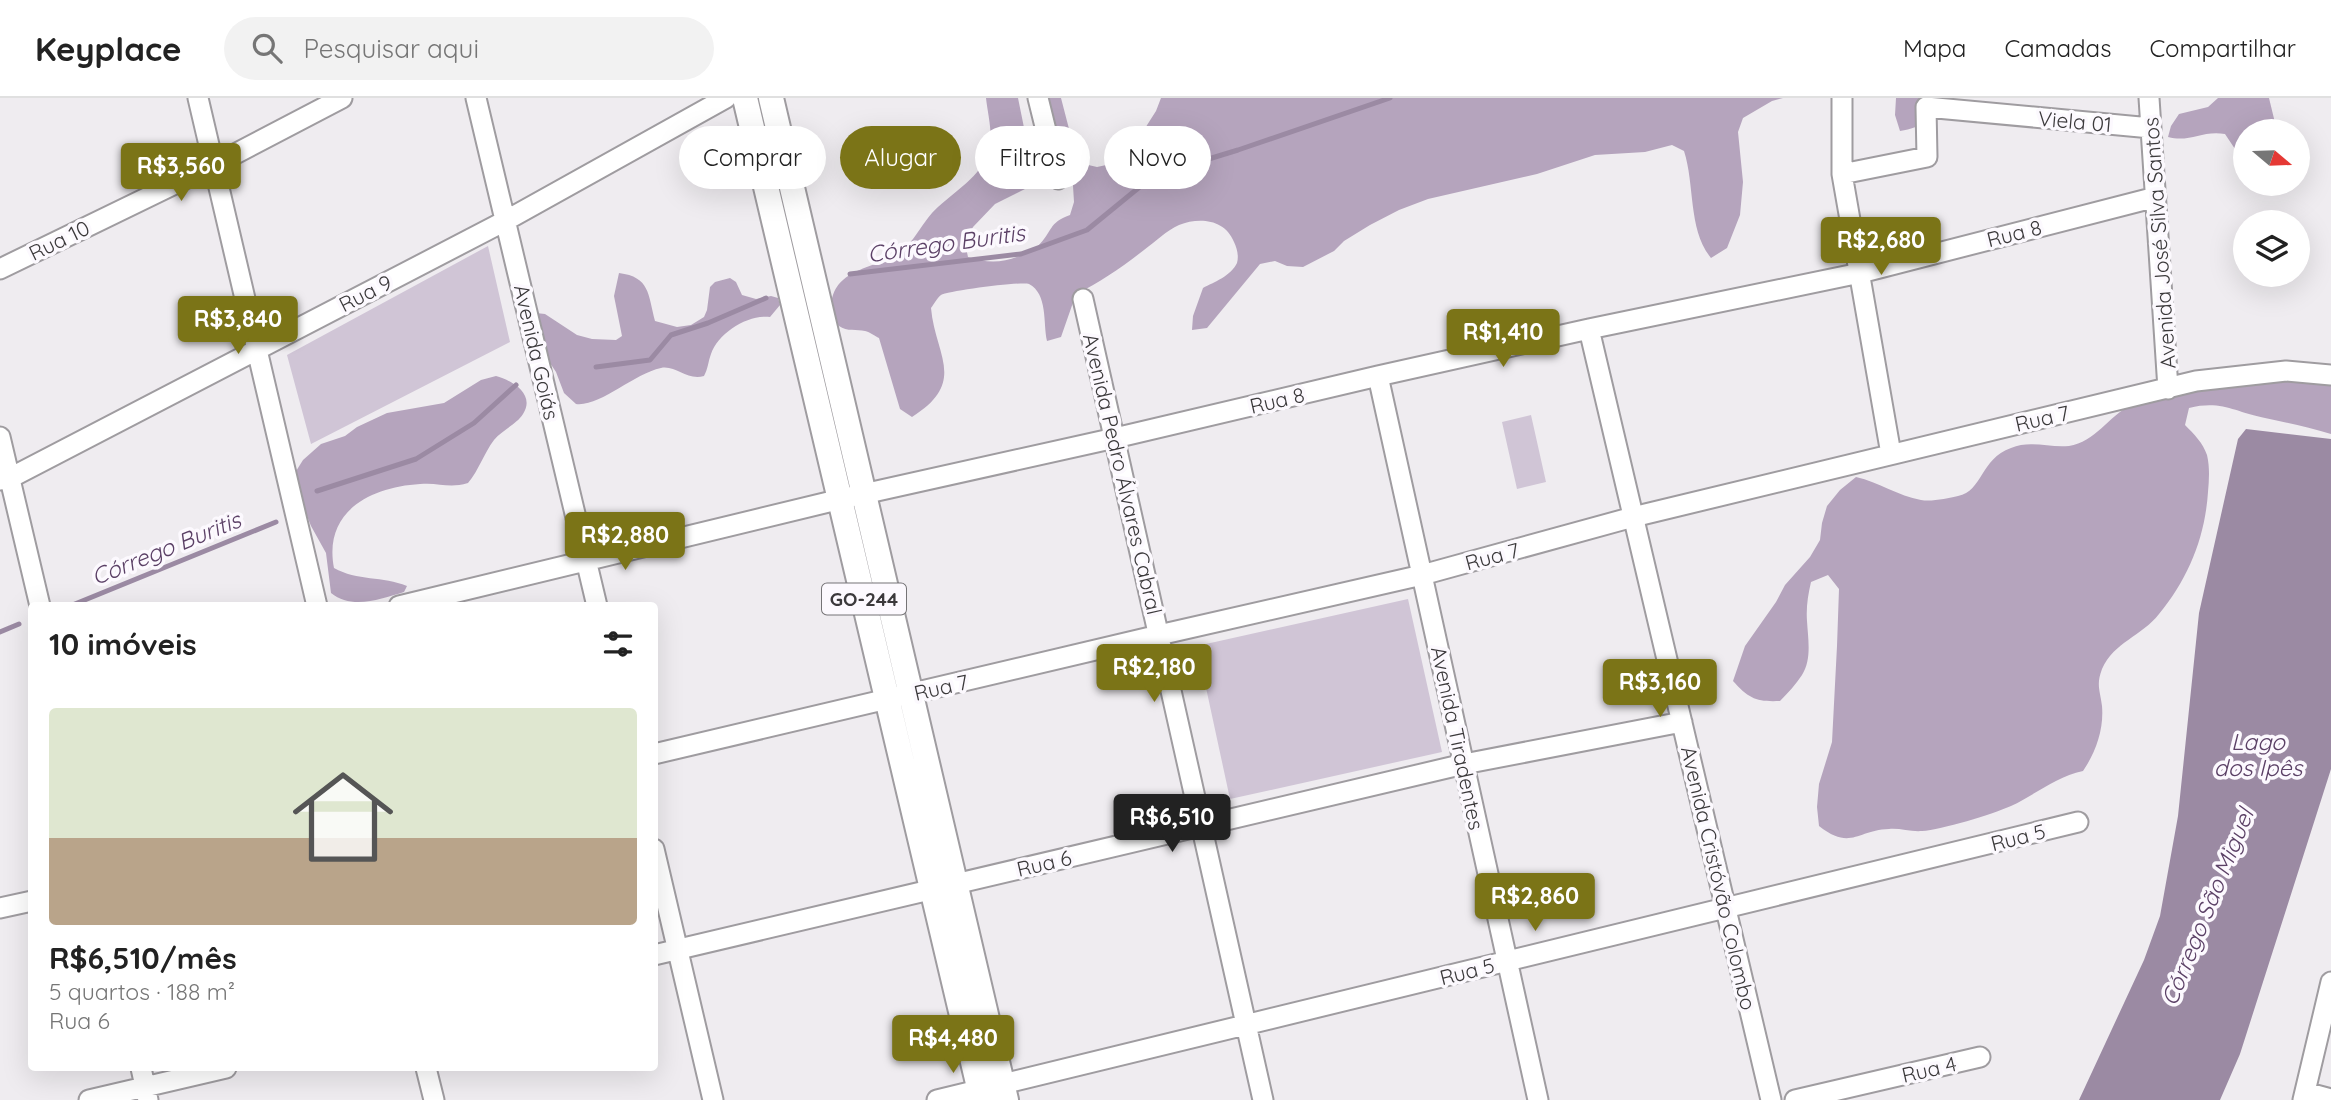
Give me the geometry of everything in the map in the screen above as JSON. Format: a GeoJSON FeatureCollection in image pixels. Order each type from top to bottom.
{"type":"FeatureCollection","features":[{"type":"Feature","properties":{"kind":"main road","name":"GO-244"},"geometry":{"type":"LineString","coordinates":[[745,98],[800,278],[992,1093]]}},
{"type":"Feature","properties":{"kind":"main road","name":"GO-244"},"geometry":{"type":"LineString","coordinates":[[771,98],[800,278]]}},
{"type":"Feature","properties":{"kind":"street"},"geometry":{"type":"LineString","coordinates":[[198,98],[316,602]]}},
{"type":"Feature","properties":{"kind":"street","name":"Rua 10"},"geometry":{"type":"LineString","coordinates":[[0,269],[214,165],[342,98]]}},
{"type":"Feature","properties":{"kind":"street","name":"Avenida Goiás"},"geometry":{"type":"LineString","coordinates":[[476,98],[596,602]]}},
{"type":"Feature","properties":{"kind":"street","name":"Rua 9"},"geometry":{"type":"LineString","coordinates":[[5,479],[505,221],[726,98]]}},
{"type":"Feature","properties":{"kind":"street"},"geometry":{"type":"LineString","coordinates":[[1038,98],[1045,126]]}},
{"type":"Feature","properties":{"kind":"street"},"geometry":{"type":"LineString","coordinates":[[1842,98],[1843,174],[1891,454]]}},
{"type":"Feature","properties":{"kind":"street","name":"Avenida José Silva Santos"},"geometry":{"type":"LineString","coordinates":[[2149,98],[2168,389]]}},
{"type":"Feature","properties":{"kind":"street","name":"Viela 01"},"geometry":{"type":"LineString","coordinates":[[1843,174],[1927,157],[1926,107],[2151,128]]}},
{"type":"Feature","properties":{"kind":"street","name":"Rua 8"},"geometry":{"type":"LineString","coordinates":[[415,602],[852,496],[1378,376],[1860,273],[2156,197]]}},
{"type":"Feature","properties":{"kind":"street","name":"Avenida Pedro Álvares Cabral"},"geometry":{"type":"LineString","coordinates":[[1083,299],[1263,1100]]}},
{"type":"Feature","properties":{"kind":"street","name":"Avenida Cristóvão Colombo"},"geometry":{"type":"LineString","coordinates":[[1588,329],[1771,1100]]}},
{"type":"Feature","properties":{"kind":"street","name":"Rua 7"},"geometry":{"type":"LineString","coordinates":[[658,753],[1422,575],[1633,517],[2196,381],[2286,371],[2331,376]]}},
{"type":"Feature","properties":{"kind":"street","name":"Avenida Tiradentes"},"geometry":{"type":"LineString","coordinates":[[1378,376],[1538,1100]]}},
{"type":"Feature","properties":{"kind":"street"},"geometry":{"type":"LineString","coordinates":[[0,437],[5,479],[39,602]]}},
{"type":"Feature","properties":{"kind":"street","name":"Rua 6"},"geometry":{"type":"LineString","coordinates":[[658,954],[1464,764],[1682,722]]}},
{"type":"Feature","properties":{"kind":"street","name":"Rua 5"},"geometry":{"type":"LineString","coordinates":[[937,1100],[992,1093],[1246,1024],[2078,822]]}},
{"type":"Feature","properties":{"kind":"street"},"geometry":{"type":"LineString","coordinates":[[658,866],[713,1100]]}},
{"type":"Feature","properties":{"kind":"street"},"geometry":{"type":"LineString","coordinates":[[0,908],[28,902]]}},
{"type":"Feature","properties":{"kind":"street"},"geometry":{"type":"LineString","coordinates":[[2331,982],[2304,1096],[2331,1099]]}},
{"type":"Feature","properties":{"kind":"street","name":"Rua 4"},"geometry":{"type":"LineString","coordinates":[[1795,1100],[1980,1057]]}},
{"type":"Feature","properties":{"kind":"street"},"geometry":{"type":"LineString","coordinates":[[89,1100],[212,1071]]}},
{"type":"Feature","properties":{"kind":"street"},"geometry":{"type":"LineString","coordinates":[[427,1071],[433,1100]]}},
{"type":"Feature","properties":{"kind":"shaded area"},"geometry":{"type":"Polygon","coordinates":[[[986,98],[1018,98],[1024,126],[990,126],[986,98]]]}},
{"type":"Feature","properties":{"kind":"shaded area"},"geometry":{"type":"Polygon","coordinates":[[[1042,98],[1061,98],[1068,126],[1048,126],[1042,98]]]}},
{"type":"Feature","properties":{"kind":"shaded area"},"geometry":{"type":"Polygon","coordinates":[[[1161,98],[1783,98],[1772,101],[1743,118],[1738,132],[1743,182],[1740,215],[1727,248],[1711,258],[1695,221],[1684,151],[1672,145],[1645,152],[1595,155],[1537,174],[1428,199],[1399,210],[1303,267],[1287,266],[1275,261],[1260,264],[1207,328],[1192,330],[1193,316],[1203,288],[1231,272],[1237,263],[1238,255],[1230,234],[1218,224],[1187,222],[1170,230],[1119,268],[1076,294],[1061,337],[1047,341],[1042,302],[1029,284],[985,287],[941,295],[931,308],[942,354],[944,380],[939,392],[929,404],[912,417],[900,409],[879,338],[867,332],[842,328],[837,324],[831,309],[834,293],[840,283],[850,275],[885,260],[906,247],[932,213],[975,174],[975,189],[1025,189],[995,204],[973,227],[965,243],[968,257],[996,262],[1017,257],[1037,247],[1054,224],[1070,215],[1074,202],[1073,189],[1090,189],[1090,165],[1104,166],[1104,189],[1211,189],[1211,126],[1146,126],[1161,98]]]}},
{"type":"Feature","properties":{"kind":"shaded area"},"geometry":{"type":"Polygon","coordinates":[[[1896,98],[1934,98],[1923,122],[1914,128],[1900,131],[1895,115],[1896,98]]]}},
{"type":"Feature","properties":{"kind":"shaded area"},"geometry":{"type":"Polygon","coordinates":[[[2218,98],[2269,98],[2274,119],[2233,119],[2233,146],[2225,134],[2168,137],[2179,114],[2208,107],[2218,98]]]}},
{"type":"Feature","properties":{"kind":"shaded area"},"geometry":{"type":"Polygon","coordinates":[[[488,246],[510,342],[311,444],[287,355],[488,246]]]}},
{"type":"Feature","properties":{"kind":"shaded area"},"geometry":{"type":"Polygon","coordinates":[[[619,273],[637,278],[646,288],[655,321],[677,327],[691,325],[704,317],[710,287],[715,282],[730,278],[736,282],[742,295],[756,299],[771,296],[778,298],[780,305],[770,317],[752,319],[727,332],[715,346],[704,376],[692,376],[661,368],[650,371],[606,396],[585,404],[576,404],[564,393],[556,372],[538,345],[536,313],[545,314],[577,335],[616,340],[622,336],[614,296],[619,273]]]}},
{"type":"Feature","properties":{"kind":"shaded area"},"geometry":{"type":"Polygon","coordinates":[[[2331,374],[2331,434],[2219,406],[2189,408],[2185,425],[2203,447],[2209,465],[2206,509],[2199,542],[2169,601],[2152,622],[2114,652],[2102,669],[2099,684],[2102,706],[2100,732],[2092,756],[2083,771],[2003,809],[1941,828],[1918,831],[1878,830],[1847,838],[1839,837],[1819,826],[1819,784],[1832,742],[1837,646],[1839,589],[1828,575],[1811,582],[1807,611],[1807,662],[1802,675],[1789,692],[1780,701],[1759,700],[1749,696],[1733,681],[1745,646],[1785,585],[1810,557],[1820,540],[1827,506],[1840,490],[1856,477],[1921,500],[1958,496],[1966,493],[1978,482],[1993,459],[2001,453],[2032,444],[2078,444],[2135,403],[2228,386],[2331,374]]]}},
{"type":"Feature","properties":{"kind":"shaded area"},"geometry":{"type":"Polygon","coordinates":[[[496,376],[520,389],[526,400],[526,407],[520,418],[494,440],[468,483],[420,484],[384,490],[354,506],[343,517],[336,531],[334,568],[352,575],[407,586],[404,592],[357,602],[339,598],[331,593],[326,553],[311,526],[294,483],[293,476],[303,460],[321,444],[345,436],[357,427],[387,413],[444,403],[481,380],[496,376]]]}},
{"type":"Feature","properties":{"kind":"shaded area"},"geometry":{"type":"Polygon","coordinates":[[[1531,415],[1546,482],[1517,489],[1502,422],[1531,415]]]}},
{"type":"Feature","properties":{"kind":"shaded area"},"geometry":{"type":"Polygon","coordinates":[[[1408,599],[1442,752],[1230,799],[1197,646],[1408,599]]]}},
{"type":"Feature","properties":{"kind":"water","name":"Lago dos Ipês"},"geometry":{"type":"Polygon","coordinates":[[[2246,429],[2331,439],[2331,769],[2240,1054],[2220,1100],[2079,1100],[2144,960],[2160,916],[2178,816],[2199,613],[2238,439],[2246,429]]]}},
{"type":"Feature","properties":{"kind":"waterway","name":"Córrego Buritis"},"geometry":{"type":"LineString","coordinates":[[850,274],[1021,254],[1087,230],[1153,176],[1390,98]]}},
{"type":"Feature","properties":{"kind":"waterway","name":"Córrego Buritis"},"geometry":{"type":"LineString","coordinates":[[596,367],[650,360],[671,335],[708,323],[766,298]]}},
{"type":"Feature","properties":{"kind":"waterway","name":"Córrego Buritis"},"geometry":{"type":"LineString","coordinates":[[317,491],[416,459],[474,423],[516,385]]}},
{"type":"Feature","properties":{"kind":"waterway","name":"Córrego Buritis"},"geometry":{"type":"LineString","coordinates":[[80,602],[276,522]]}},
{"type":"Feature","properties":{"kind":"waterway","name":"Córrego Buritis"},"geometry":{"type":"LineString","coordinates":[[0,632],[19,624]]}},
{"type":"Feature","properties":{"kind":"water label","name":"Córrego São Miguel"},"geometry":{"type":"Point","coordinates":[2207,907]}}]}
